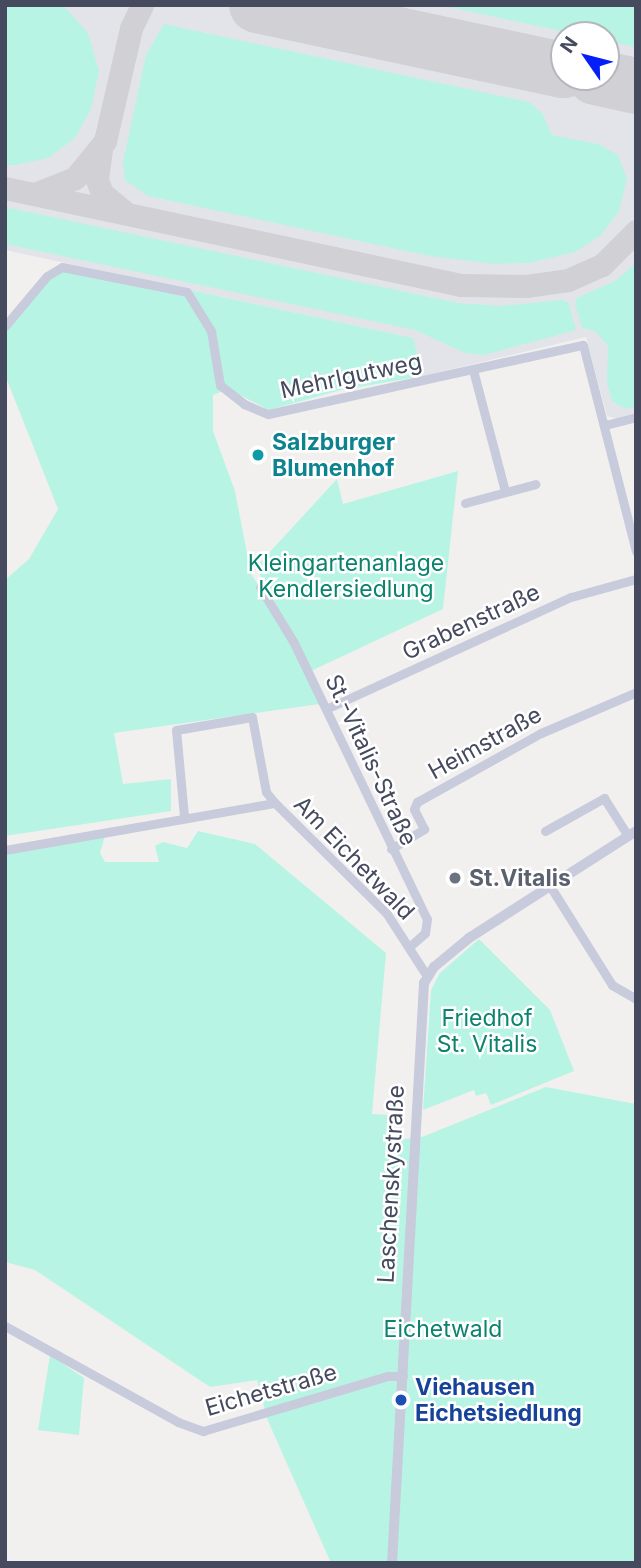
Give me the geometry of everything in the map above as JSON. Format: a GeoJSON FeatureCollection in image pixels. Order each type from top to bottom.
{"type":"FeatureCollection","features":[{"type":"Feature","properties":{"kind":"street","name":"Mehrlgutweg"},"geometry":{"type":"LineString","coordinates":[[5,326],[52,271],[66,267],[187,292],[211,331],[220,385],[260,412],[473,370],[583,345],[605,425]]}},
{"type":"Feature","properties":{"kind":"street"},"geometry":{"type":"LineString","coordinates":[[473,370],[505,491]]}},
{"type":"Feature","properties":{"kind":"street"},"geometry":{"type":"LineString","coordinates":[[636,417],[605,425],[636,551]]}},
{"type":"Feature","properties":{"kind":"street"},"geometry":{"type":"LineString","coordinates":[[465,503],[536,484]]}},
{"type":"Feature","properties":{"kind":"street","name":"Grabenstraße"},"geometry":{"type":"LineString","coordinates":[[327,709],[571,597],[636,579]]}},
{"type":"Feature","properties":{"kind":"street","name":"St.-Vitalis-Straße"},"geometry":{"type":"LineString","coordinates":[[260,587],[281,616],[428,922],[425,933],[409,947]]}},
{"type":"Feature","properties":{"kind":"street","name":"Heimstraße"},"geometry":{"type":"LineString","coordinates":[[391,849],[424,829],[414,809],[417,802],[556,725],[636,692]]}},
{"type":"Feature","properties":{"kind":"street","name":"Am Eichetwald"},"geometry":{"type":"LineString","coordinates":[[184,817],[176,730],[252,717],[266,792],[387,914],[427,976]]}},
{"type":"Feature","properties":{"kind":"street"},"geometry":{"type":"LineString","coordinates":[[427,976],[468,938],[632,833],[604,798],[545,831]]}},
{"type":"Feature","properties":{"kind":"street","name":"Am Eichetwald"},"geometry":{"type":"LineString","coordinates":[[5,850],[275,803]]}},
{"type":"Feature","properties":{"kind":"street"},"geometry":{"type":"LineString","coordinates":[[550,886],[612,985],[636,999]]}},
{"type":"Feature","properties":{"kind":"street","name":"Laschenskystraße"},"geometry":{"type":"LineString","coordinates":[[392,1563],[404,1376],[421,1004],[427,976]]}},
{"type":"Feature","properties":{"kind":"street","name":"Eichetstraße"},"geometry":{"type":"LineString","coordinates":[[5,1326],[178,1422],[203,1431],[388,1376],[404,1376]]}},
{"type":"Feature","properties":{"kind":"shaded area"},"geometry":{"type":"Polygon","coordinates":[[[5,5],[636,5],[636,415],[623,420],[607,416],[586,337],[423,376],[412,338],[5,250],[5,5]]]}},
{"type":"Feature","properties":{"kind":"green space"},"geometry":{"type":"Polygon","coordinates":[[[5,5],[63,5],[88,33],[99,71],[91,109],[75,138],[48,158],[16,165],[5,165],[5,5]]]}},
{"type":"Feature","properties":{"kind":"green space"},"geometry":{"type":"Polygon","coordinates":[[[439,5],[636,5],[636,47],[620,44],[620,21],[550,21],[550,29],[439,5]]]}},
{"type":"Feature","properties":{"kind":"green space"},"geometry":{"type":"Polygon","coordinates":[[[164,24],[529,102],[542,113],[552,135],[598,144],[618,155],[627,179],[619,211],[601,235],[575,252],[529,263],[494,264],[430,256],[148,196],[125,180],[123,162],[146,55],[164,24]]]}},
{"type":"Feature","properties":{"kind":"green space"},"geometry":{"type":"Polygon","coordinates":[[[5,207],[458,303],[501,306],[563,300],[569,303],[576,330],[484,355],[465,353],[415,330],[5,244],[5,207]]]}},
{"type":"Feature","properties":{"kind":"green space"},"geometry":{"type":"Polygon","coordinates":[[[636,263],[636,406],[625,409],[612,401],[607,383],[608,346],[595,331],[582,328],[575,304],[577,298],[615,281],[636,263]]]}},
{"type":"Feature","properties":{"kind":"green space"},"geometry":{"type":"Polygon","coordinates":[[[62,269],[190,290],[413,338],[423,376],[341,390],[269,410],[228,389],[213,395],[213,431],[235,491],[251,574],[278,615],[320,704],[114,733],[123,784],[171,779],[171,811],[5,836],[5,580],[29,559],[58,509],[5,375],[5,328],[45,281],[62,269]]]}},
{"type":"Feature","properties":{"kind":"green space","name":"Kleingartenanlage Kendlersiedlung"},"geometry":{"type":"Polygon","coordinates":[[[458,471],[443,609],[311,671],[256,567],[337,479],[343,504],[458,471]]]}},
{"type":"Feature","properties":{"kind":"green space","name":"Eichetwald"},"geometry":{"type":"Polygon","coordinates":[[[198,831],[255,844],[386,953],[372,1114],[390,1115],[388,1141],[422,1137],[546,1087],[636,1104],[636,1563],[331,1563],[268,1421],[257,1380],[210,1387],[35,1270],[5,1262],[5,855],[105,836],[100,853],[105,862],[159,862],[155,846],[163,842],[187,848],[198,831]]]}},
{"type":"Feature","properties":{"kind":"green space","name":"Friedhof St. Vitalis"},"geometry":{"type":"Polygon","coordinates":[[[479,939],[550,1010],[574,1071],[491,1105],[486,1093],[476,1096],[474,1090],[423,1110],[431,990],[440,973],[479,939]]]}},
{"type":"Feature","properties":{"kind":"green space"},"geometry":{"type":"Polygon","coordinates":[[[50,1355],[84,1378],[79,1435],[38,1430],[50,1355]]]}},
{"type":"Feature","properties":{"kind":"taxiway"},"geometry":{"type":"LineString","coordinates":[[37,193],[75,178],[105,141],[131,28],[142,5]]}},
{"type":"Feature","properties":{"kind":"taxiway"},"geometry":{"type":"LineString","coordinates":[[627,84],[636,91]]}},
{"type":"Feature","properties":{"kind":"taxiway"},"geometry":{"type":"LineString","coordinates":[[101,150],[97,180],[102,193],[125,212]]}},
{"type":"Feature","properties":{"kind":"taxiway"},"geometry":{"type":"LineString","coordinates":[[5,188],[461,285],[526,286],[568,280],[602,265],[636,231]]}},
{"type":"Feature","properties":{"kind":"runway"},"geometry":{"type":"LineString","coordinates":[[257,5],[550,67]]}},
{"type":"Feature","properties":{"kind":"runway"},"geometry":{"type":"LineString","coordinates":[[620,82],[636,86]]}},
{"type":"Feature","properties":{"kind":"place","name":"Salzburger Blumenhof"},"geometry":{"type":"Point","coordinates":[258,455]}},
{"type":"Feature","properties":{"kind":"place","name":"St.Vitalis"},"geometry":{"type":"Point","coordinates":[455,878]}},
{"type":"Feature","properties":{"kind":"place","name":"Viehausen Eichetsiedlung"},"geometry":{"type":"Point","coordinates":[401,1400]}}]}
